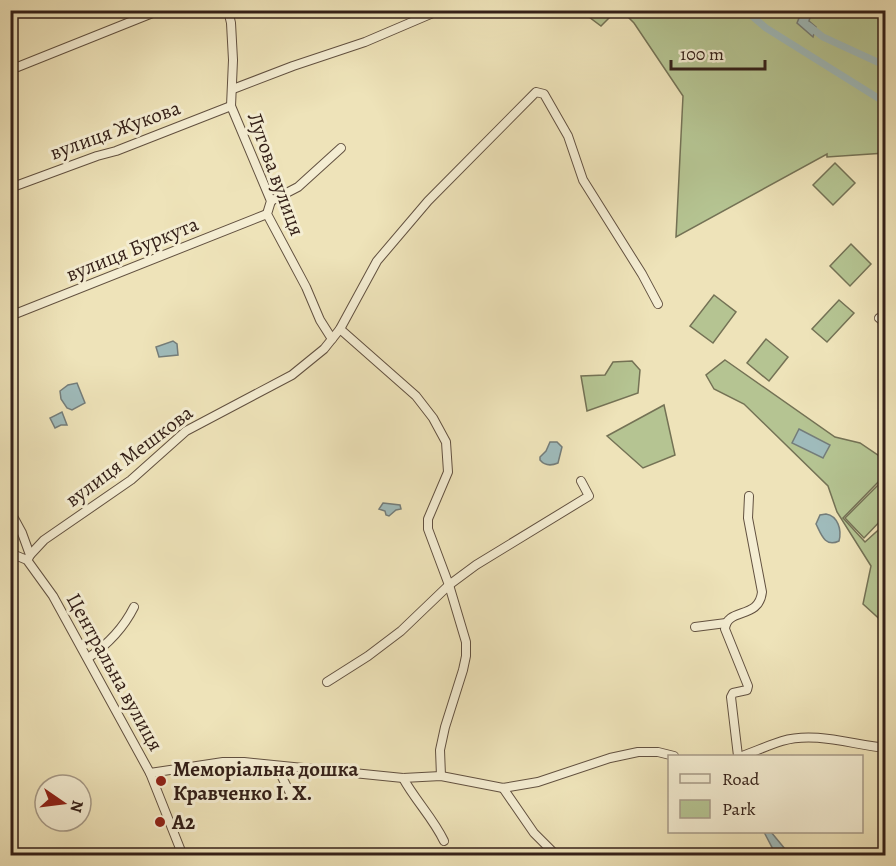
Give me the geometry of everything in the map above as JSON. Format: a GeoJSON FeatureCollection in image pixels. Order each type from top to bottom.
{"type":"FeatureCollection","features":[{"type":"Feature","properties":{"kind":"street"},"geometry":{"type":"LineString","coordinates":[[10,70],[160,10]]}},
{"type":"Feature","properties":{"kind":"street","name":"Лугова вулиця"},"geometry":{"type":"LineString","coordinates":[[228,10],[231,23],[233,89],[231,106],[271,201],[267,214],[306,287],[320,320],[332,339]]}},
{"type":"Feature","properties":{"kind":"street"},"geometry":{"type":"LineString","coordinates":[[233,89],[365,42],[440,10]]}},
{"type":"Feature","properties":{"kind":"street","name":"вулиця Мешкова"},"geometry":{"type":"LineString","coordinates":[[29,557],[44,540],[131,480],[186,431],[292,375],[324,349],[340,329],[377,261],[428,201],[536,92],[544,94],[568,136],[583,180],[642,274],[658,304]]}},
{"type":"Feature","properties":{"kind":"street","name":"вулиця Жукова"},"geometry":{"type":"LineString","coordinates":[[10,188],[116,151],[231,106]]}},
{"type":"Feature","properties":{"kind":"street"},"geometry":{"type":"LineString","coordinates":[[271,201],[298,186],[341,148]]}},
{"type":"Feature","properties":{"kind":"street","name":"вулиця Буркута"},"geometry":{"type":"LineString","coordinates":[[10,316],[267,214]]}},
{"type":"Feature","properties":{"kind":"street"},"geometry":{"type":"LineString","coordinates":[[340,329],[416,396],[433,418],[447,442],[448,472],[444,486],[428,519],[428,529],[462,627],[466,656],[440,750],[441,776]]}},
{"type":"Feature","properties":{"kind":"street"},"geometry":{"type":"LineString","coordinates":[[327,682],[368,656],[401,631],[449,585],[477,565],[589,496],[581,481]]}},
{"type":"Feature","properties":{"kind":"street"},"geometry":{"type":"LineString","coordinates":[[695,627],[726,623],[757,606],[761,600],[762,592],[748,518],[749,496]]}},
{"type":"Feature","properties":{"kind":"street","name":"Центральна вулиця"},"geometry":{"type":"LineString","coordinates":[[10,511],[22,533],[29,557],[88,658],[150,773],[183,855]]}},
{"type":"Feature","properties":{"kind":"street"},"geometry":{"type":"LineString","coordinates":[[10,553],[29,557]]}},
{"type":"Feature","properties":{"kind":"street"},"geometry":{"type":"LineString","coordinates":[[88,658],[123,626],[134,607]]}},
{"type":"Feature","properties":{"kind":"street"},"geometry":{"type":"LineString","coordinates":[[726,623],[725,629],[748,686],[747,690],[733,693],[731,697],[738,755]]}},
{"type":"Feature","properties":{"kind":"street"},"geometry":{"type":"LineString","coordinates":[[745,755],[797,738],[885,748]]}},
{"type":"Feature","properties":{"kind":"street"},"geometry":{"type":"LineString","coordinates":[[150,773],[223,762],[244,762],[404,778],[441,776],[503,788],[538,782],[610,758],[638,752],[658,752],[670,755]]}},
{"type":"Feature","properties":{"kind":"street"},"geometry":{"type":"LineString","coordinates":[[279,766],[290,793]]}},
{"type":"Feature","properties":{"kind":"street"},"geometry":{"type":"LineString","coordinates":[[404,778],[417,802],[436,825],[444,841]]}},
{"type":"Feature","properties":{"kind":"street"},"geometry":{"type":"LineString","coordinates":[[503,788],[534,833],[557,855]]}},
{"type":"Feature","properties":{"kind":"green space"},"geometry":{"type":"Polygon","coordinates":[[[581,11],[616,11],[601,26],[581,11]]]}},
{"type":"Feature","properties":{"kind":"green space"},"geometry":{"type":"Polygon","coordinates":[[[622,11],[885,11],[886,122],[881,125],[885,125],[885,153],[827,157],[827,154],[676,237],[683,96],[634,23],[622,11]]]}},
{"type":"Feature","properties":{"kind":"green space"},"geometry":{"type":"Polygon","coordinates":[[[835,163],[855,183],[833,205],[813,185],[835,163]]]}},
{"type":"Feature","properties":{"kind":"green space"},"geometry":{"type":"Polygon","coordinates":[[[851,244],[871,264],[850,286],[830,266],[851,244]]]}},
{"type":"Feature","properties":{"kind":"green space"},"geometry":{"type":"Polygon","coordinates":[[[714,295],[736,312],[713,343],[690,326],[714,295]]]}},
{"type":"Feature","properties":{"kind":"green space"},"geometry":{"type":"Polygon","coordinates":[[[839,300],[854,313],[827,342],[812,329],[839,300]]]}},
{"type":"Feature","properties":{"kind":"green space"},"geometry":{"type":"Polygon","coordinates":[[[766,339],[788,357],[769,381],[747,363],[766,339]]]}},
{"type":"Feature","properties":{"kind":"green space"},"geometry":{"type":"Polygon","coordinates":[[[725,360],[835,437],[860,443],[885,460],[885,475],[843,518],[865,542],[885,524],[885,624],[863,604],[871,566],[837,512],[828,486],[744,404],[714,389],[706,375],[725,360]]]}},
{"type":"Feature","properties":{"kind":"green space"},"geometry":{"type":"Polygon","coordinates":[[[632,361],[640,370],[638,393],[587,411],[581,376],[605,375],[613,362],[632,361]]]}},
{"type":"Feature","properties":{"kind":"green space"},"geometry":{"type":"Polygon","coordinates":[[[664,405],[675,455],[643,468],[607,436],[664,405]]]}},
{"type":"Feature","properties":{"kind":"green space"},"geometry":{"type":"Polygon","coordinates":[[[885,478],[885,516],[864,538],[845,518],[885,478]]]}},
{"type":"Feature","properties":{"kind":"water"},"geometry":{"type":"Polygon","coordinates":[[[788,11],[812,11],[809,21],[816,27],[813,37],[797,23],[799,18],[788,11]]]}},
{"type":"Feature","properties":{"kind":"water"},"geometry":{"type":"Polygon","coordinates":[[[173,341],[177,344],[178,355],[159,357],[156,347],[173,341]]]}},
{"type":"Feature","properties":{"kind":"water"},"geometry":{"type":"Polygon","coordinates":[[[77,383],[85,403],[72,410],[67,408],[61,399],[60,391],[68,385],[77,383]]]}},
{"type":"Feature","properties":{"kind":"water"},"geometry":{"type":"Polygon","coordinates":[[[62,412],[67,425],[55,428],[50,418],[62,412]]]}},
{"type":"Feature","properties":{"kind":"water"},"geometry":{"type":"Polygon","coordinates":[[[799,429],[830,445],[823,458],[792,443],[799,429]]]}},
{"type":"Feature","properties":{"kind":"water"},"geometry":{"type":"Polygon","coordinates":[[[550,442],[557,442],[562,447],[558,463],[551,465],[540,460],[550,442]]]}},
{"type":"Feature","properties":{"kind":"water"},"geometry":{"type":"Polygon","coordinates":[[[383,503],[400,505],[401,509],[389,516],[386,515],[385,511],[379,509],[383,503]]]}},
{"type":"Feature","properties":{"kind":"water"},"geometry":{"type":"Polygon","coordinates":[[[826,514],[834,518],[838,524],[839,541],[834,543],[824,539],[816,524],[820,515],[826,514]]]}},
{"type":"Feature","properties":{"kind":"water"},"geometry":{"type":"Polygon","coordinates":[[[765,833],[772,833],[785,849],[783,855],[776,855],[765,833]]]}},
{"type":"Feature","properties":{"kind":"waterway"},"geometry":{"type":"LineString","coordinates":[[745,10],[766,28],[886,103]]}},
{"type":"Feature","properties":{"kind":"waterway"},"geometry":{"type":"LineString","coordinates":[[809,26],[823,37],[886,66]]}},
{"type":"Feature","properties":{"kind":"place","name":"Меморіальна дошка Кравченко І. Х."},"geometry":{"type":"Point","coordinates":[161,781]}},
{"type":"Feature","properties":{"kind":"place","name":"А2"},"geometry":{"type":"Point","coordinates":[160,822]}}]}
